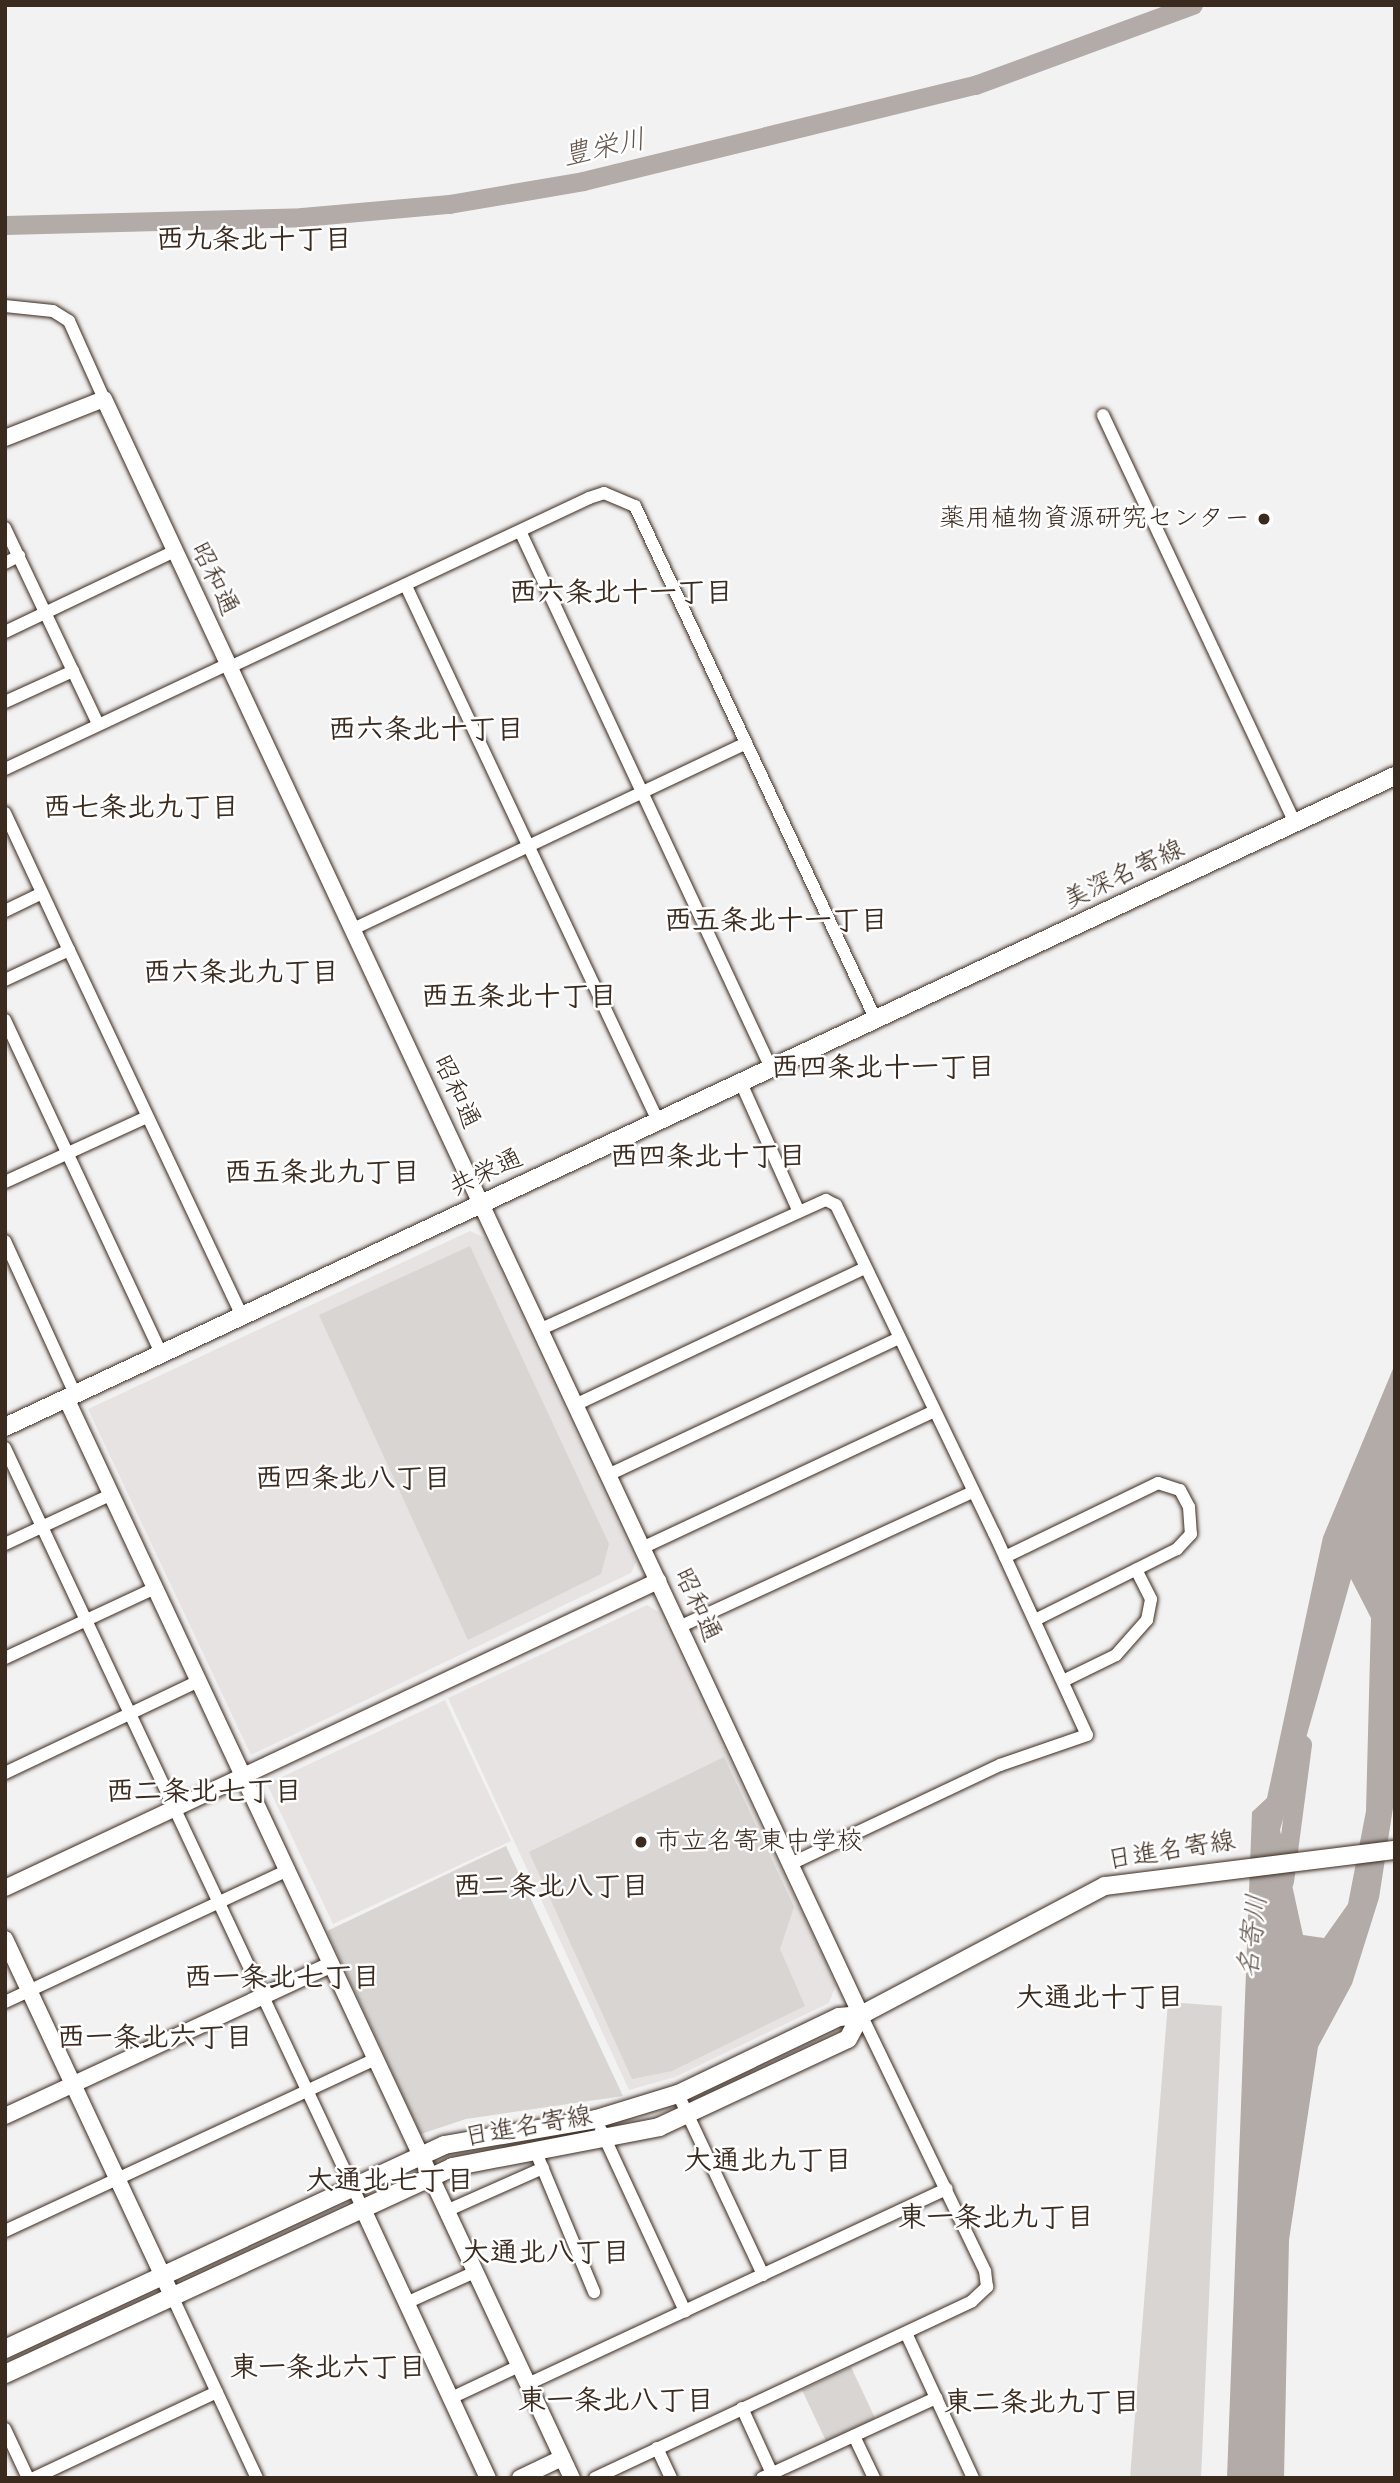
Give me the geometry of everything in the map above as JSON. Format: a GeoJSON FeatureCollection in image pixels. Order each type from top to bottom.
{"type":"FeatureCollection","features":[{"type":"Feature","properties":{"kind":"main road","name":"美深名寄線"},"geometry":{"type":"LineString","coordinates":[[876,1020],[1395,776]]}},
{"type":"Feature","properties":{"kind":"main road","name":"共栄通"},"geometry":{"type":"LineString","coordinates":[[6,1424],[876,1020]]}},
{"type":"Feature","properties":{"kind":"main road","name":"日進名寄線"},"geometry":{"type":"LineString","coordinates":[[5,2349],[162,2273],[421,2155],[503,2132],[596,2119],[678,2094],[839,2017],[861,2015],[1081,1896],[1156,1875],[1395,1850]]}},
{"type":"Feature","properties":{"kind":"main road","name":"日進名寄線"},"geometry":{"type":"LineString","coordinates":[[5,2374],[430,2175],[535,2150],[606,2140],[686,2114],[848,2039],[861,2015]]}},
{"type":"Feature","properties":{"kind":"street"},"geometry":{"type":"LineString","coordinates":[[5,306],[53,311],[69,321],[104,399],[5,438]]}},
{"type":"Feature","properties":{"kind":"street","name":"昭和通"},"geometry":{"type":"LineString","coordinates":[[104,399],[173,552],[229,665],[861,2015]]}},
{"type":"Feature","properties":{"kind":"street"},"geometry":{"type":"LineString","coordinates":[[1103,415],[1295,823]]}},
{"type":"Feature","properties":{"kind":"street"},"geometry":{"type":"LineString","coordinates":[[5,769],[604,493],[635,506],[876,1020]]}},
{"type":"Feature","properties":{"kind":"street"},"geometry":{"type":"LineString","coordinates":[[5,528],[98,724]]}},
{"type":"Feature","properties":{"kind":"street"},"geometry":{"type":"LineString","coordinates":[[520,531],[771,1069]]}},
{"type":"Feature","properties":{"kind":"street"},"geometry":{"type":"LineString","coordinates":[[5,632],[173,552]]}},
{"type":"Feature","properties":{"kind":"street"},"geometry":{"type":"LineString","coordinates":[[5,563],[19,556]]}},
{"type":"Feature","properties":{"kind":"street"},"geometry":{"type":"LineString","coordinates":[[406,586],[658,1121]]}},
{"type":"Feature","properties":{"kind":"street"},"geometry":{"type":"LineString","coordinates":[[5,702],[73,671]]}},
{"type":"Feature","properties":{"kind":"street"},"geometry":{"type":"LineString","coordinates":[[353,929],[746,743]]}},
{"type":"Feature","properties":{"kind":"street"},"geometry":{"type":"LineString","coordinates":[[5,813],[11,839],[42,893],[242,1316]]}},
{"type":"Feature","properties":{"kind":"street"},"geometry":{"type":"LineString","coordinates":[[5,911],[42,893]]}},
{"type":"Feature","properties":{"kind":"street"},"geometry":{"type":"LineString","coordinates":[[5,980],[69,950]]}},
{"type":"Feature","properties":{"kind":"street"},"geometry":{"type":"LineString","coordinates":[[5,1020],[161,1353]]}},
{"type":"Feature","properties":{"kind":"street"},"geometry":{"type":"LineString","coordinates":[[741,1083],[798,1210]]}},
{"type":"Feature","properties":{"kind":"street"},"geometry":{"type":"LineString","coordinates":[[5,1182],[147,1117]]}},
{"type":"Feature","properties":{"kind":"street"},"geometry":{"type":"LineString","coordinates":[[539,1330],[798,1210],[826,1200],[836,1205],[1035,1620],[1087,1735],[1000,1765],[791,1864]]}},
{"type":"Feature","properties":{"kind":"street"},"geometry":{"type":"LineString","coordinates":[[5,1241],[112,1494],[155,1588],[572,2478]]}},
{"type":"Feature","properties":{"kind":"street"},"geometry":{"type":"LineString","coordinates":[[575,1405],[865,1268]]}},
{"type":"Feature","properties":{"kind":"street"},"geometry":{"type":"LineString","coordinates":[[608,1475],[899,1338]]}},
{"type":"Feature","properties":{"kind":"street"},"geometry":{"type":"LineString","coordinates":[[642,1548],[934,1411]]}},
{"type":"Feature","properties":{"kind":"street"},"geometry":{"type":"LineString","coordinates":[[5,1448],[488,2478]]}},
{"type":"Feature","properties":{"kind":"street"},"geometry":{"type":"LineString","coordinates":[[1005,1558],[1158,1483],[1180,1490],[1191,1534],[1136,1570],[1035,1620]]}},
{"type":"Feature","properties":{"kind":"street"},"geometry":{"type":"LineString","coordinates":[[679,1627],[973,1492]]}},
{"type":"Feature","properties":{"kind":"street"},"geometry":{"type":"LineString","coordinates":[[5,1544],[112,1494]]}},
{"type":"Feature","properties":{"kind":"street"},"geometry":{"type":"LineString","coordinates":[[1063,1681],[1116,1655],[1147,1620],[1150,1600],[1136,1570]]}},
{"type":"Feature","properties":{"kind":"street"},"geometry":{"type":"LineString","coordinates":[[5,1888],[658,1581]]}},
{"type":"Feature","properties":{"kind":"street"},"geometry":{"type":"LineString","coordinates":[[5,1658],[155,1588]]}},
{"type":"Feature","properties":{"kind":"street"},"geometry":{"type":"LineString","coordinates":[[5,1773],[199,1681]]}},
{"type":"Feature","properties":{"kind":"street"},"geometry":{"type":"LineString","coordinates":[[5,2002],[288,1870]]}},
{"type":"Feature","properties":{"kind":"street"},"geometry":{"type":"LineString","coordinates":[[5,1938],[257,2478]]}},
{"type":"Feature","properties":{"kind":"street"},"geometry":{"type":"LineString","coordinates":[[5,2116],[331,1965]]}},
{"type":"Feature","properties":{"kind":"street"},"geometry":{"type":"LineString","coordinates":[[595,2478],[972,2301],[987,2287],[947,2189],[861,2015]]}},
{"type":"Feature","properties":{"kind":"street"},"geometry":{"type":"LineString","coordinates":[[5,2231],[376,2059]]}},
{"type":"Feature","properties":{"kind":"street"},"geometry":{"type":"LineString","coordinates":[[678,2094],[763,2274]]}},
{"type":"Feature","properties":{"kind":"street"},"geometry":{"type":"LineString","coordinates":[[596,2119],[685,2311]]}},
{"type":"Feature","properties":{"kind":"street"},"geometry":{"type":"LineString","coordinates":[[535,2150],[594,2292]]}},
{"type":"Feature","properties":{"kind":"street"},"geometry":{"type":"LineString","coordinates":[[446,2211],[543,2168]]}},
{"type":"Feature","properties":{"kind":"street"},"geometry":{"type":"LineString","coordinates":[[528,2384],[947,2189]]}},
{"type":"Feature","properties":{"kind":"street"},"geometry":{"type":"LineString","coordinates":[[406,2303],[475,2272]]}},
{"type":"Feature","properties":{"kind":"street"},"geometry":{"type":"LineString","coordinates":[[906,2333],[973,2478]]}},
{"type":"Feature","properties":{"kind":"street"},"geometry":{"type":"LineString","coordinates":[[450,2398],[519,2366]]}},
{"type":"Feature","properties":{"kind":"street"},"geometry":{"type":"LineString","coordinates":[[34,2478],[217,2392]]}},
{"type":"Feature","properties":{"kind":"street"},"geometry":{"type":"LineString","coordinates":[[742,2408],[770,2476],[936,2398]]}},
{"type":"Feature","properties":{"kind":"street"},"geometry":{"type":"LineString","coordinates":[[5,2429],[28,2478]]}},
{"type":"Feature","properties":{"kind":"street"},"geometry":{"type":"LineString","coordinates":[[854,2436],[874,2478]]}},
{"type":"Feature","properties":{"kind":"street"},"geometry":{"type":"LineString","coordinates":[[657,2448],[671,2478]]}},
{"type":"Feature","properties":{"kind":"street"},"geometry":{"type":"LineString","coordinates":[[520,2478],[562,2458]]}},
{"type":"Feature","properties":{"kind":"shaded area"},"geometry":{"type":"Polygon","coordinates":[[[470,1231],[485,1238],[636,1562],[631,1573],[251,1755],[88,1409],[470,1231]]]}},
{"type":"Feature","properties":{"kind":"shaded area"},"geometry":{"type":"Polygon","coordinates":[[[470,1246],[609,1544],[601,1574],[468,1640],[319,1315],[470,1246]]]}},
{"type":"Feature","properties":{"kind":"shaded area","name":"市立名寄東中学校"},"geometry":{"type":"Polygon","coordinates":[[[647,1605],[659,1612],[836,1985],[829,2003],[675,2077],[629,2090],[448,1698],[647,1605]]]}},
{"type":"Feature","properties":{"kind":"shaded area"},"geometry":{"type":"Polygon","coordinates":[[[445,1700],[511,1841],[333,1924],[267,1784],[445,1700]]]}},
{"type":"Feature","properties":{"kind":"shaded area"},"geometry":{"type":"Polygon","coordinates":[[[724,1757],[794,1907],[780,1949],[805,2006],[672,2071],[632,2079],[529,1852],[724,1757]]]}},
{"type":"Feature","properties":{"kind":"shaded area"},"geometry":{"type":"Polygon","coordinates":[[[506,1846],[623,2096],[466,2119],[421,2134],[327,1931],[506,1846]]]}},
{"type":"Feature","properties":{"kind":"shaded area"},"geometry":{"type":"Polygon","coordinates":[[[1168,2002],[1222,2006],[1201,2478],[1130,2478],[1168,2002]]]}},
{"type":"Feature","properties":{"kind":"shaded area"},"geometry":{"type":"Polygon","coordinates":[[[851,2367],[875,2418],[826,2441],[802,2390],[851,2367]]]}},
{"type":"Feature","properties":{"kind":"water"},"geometry":{"type":"Polygon","coordinates":[[[1395,1364],[1395,1795],[1379,1898],[1352,1984],[1318,2047],[1289,2240],[1284,2478],[1227,2478],[1252,1812],[1267,1798],[1323,1537],[1395,1364]],[[1351,1579],[1280,1830],[1303,1935],[1324,1938],[1348,1904],[1366,1811],[1371,1618],[1351,1579]]]}},
{"type":"Feature","properties":{"kind":"waterway","name":"豊栄川"},"geometry":{"type":"LineString","coordinates":[[5,225],[302,217],[449,204],[583,181],[975,85],[1193,5]]}},
{"type":"Feature","properties":{"kind":"waterway","name":"名寄川"},"geometry":{"type":"LineString","coordinates":[[1284,1881],[1302,1744]]}},
{"type":"Feature","properties":{"kind":"place","name":"薬用植物資源研究センター"},"geometry":{"type":"Point","coordinates":[1264,519]}},
{"type":"Feature","properties":{"kind":"place","name":"市立名寄東中学校"},"geometry":{"type":"Point","coordinates":[641,1842]}},
{"type":"Feature","properties":{"kind":"district","name":"西九条北十丁目"},"geometry":{"type":"Point","coordinates":[254,239]}},
{"type":"Feature","properties":{"kind":"district","name":"西六条北十一丁目"},"geometry":{"type":"Point","coordinates":[621,592]}},
{"type":"Feature","properties":{"kind":"district","name":"西六条北十丁目"},"geometry":{"type":"Point","coordinates":[426,729]}},
{"type":"Feature","properties":{"kind":"district","name":"西七条北九丁目"},"geometry":{"type":"Point","coordinates":[141,807]}},
{"type":"Feature","properties":{"kind":"district","name":"西五条北十一丁目"},"geometry":{"type":"Point","coordinates":[776,920]}},
{"type":"Feature","properties":{"kind":"district","name":"西六条北九丁目"},"geometry":{"type":"Point","coordinates":[241,972]}},
{"type":"Feature","properties":{"kind":"district","name":"西五条北十丁目"},"geometry":{"type":"Point","coordinates":[519,996]}},
{"type":"Feature","properties":{"kind":"district","name":"西四条北十一丁目"},"geometry":{"type":"Point","coordinates":[883,1067]}},
{"type":"Feature","properties":{"kind":"district","name":"西四条北十丁目"},"geometry":{"type":"Point","coordinates":[708,1156]}},
{"type":"Feature","properties":{"kind":"district","name":"西五条北九丁目"},"geometry":{"type":"Point","coordinates":[322,1172]}},
{"type":"Feature","properties":{"kind":"district","name":"西四条北八丁目"},"geometry":{"type":"Point","coordinates":[353,1478]}},
{"type":"Feature","properties":{"kind":"district","name":"西二条北七丁目"},"geometry":{"type":"Point","coordinates":[204,1791]}},
{"type":"Feature","properties":{"kind":"district","name":"西二条北八丁目"},"geometry":{"type":"Point","coordinates":[551,1886]}},
{"type":"Feature","properties":{"kind":"district","name":"西一条北七丁目"},"geometry":{"type":"Point","coordinates":[282,1977]}},
{"type":"Feature","properties":{"kind":"district","name":"大通北十丁目"},"geometry":{"type":"Point","coordinates":[1100,1997]}},
{"type":"Feature","properties":{"kind":"district","name":"西一条北六丁目"},"geometry":{"type":"Point","coordinates":[155,2037]}},
{"type":"Feature","properties":{"kind":"district","name":"大通北九丁目"},"geometry":{"type":"Point","coordinates":[768,2160]}},
{"type":"Feature","properties":{"kind":"district","name":"大通北七丁目"},"geometry":{"type":"Point","coordinates":[390,2180]}},
{"type":"Feature","properties":{"kind":"district","name":"東一条北九丁目"},"geometry":{"type":"Point","coordinates":[996,2217]}},
{"type":"Feature","properties":{"kind":"district","name":"大通北八丁目"},"geometry":{"type":"Point","coordinates":[546,2252]}},
{"type":"Feature","properties":{"kind":"district","name":"東一条北六丁目"},"geometry":{"type":"Point","coordinates":[328,2367]}},
{"type":"Feature","properties":{"kind":"district","name":"東一条北八丁目"},"geometry":{"type":"Point","coordinates":[616,2400]}},
{"type":"Feature","properties":{"kind":"district","name":"東二条北九丁目"},"geometry":{"type":"Point","coordinates":[1042,2402]}}]}
